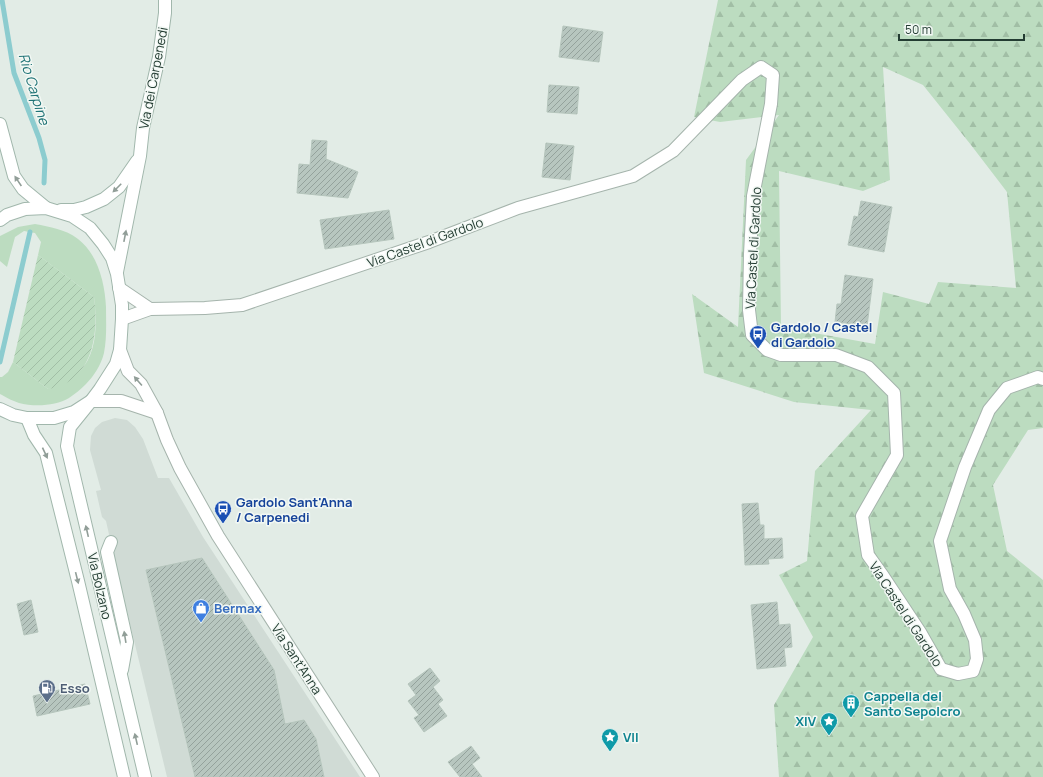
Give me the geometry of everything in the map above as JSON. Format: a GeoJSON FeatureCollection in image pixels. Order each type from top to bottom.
{"type":"FeatureCollection","features":[{"type":"Feature","properties":{"kind":"street","name":"Via dei Carpenedi"},"geometry":{"type":"LineString","coordinates":[[117,274],[140,156],[143,128],[159,57],[165,13],[165,0]]}},
{"type":"Feature","properties":{"kind":"street","name":"Via Castel di Gardolo"},"geometry":{"type":"LineString","coordinates":[[122,319],[150,309],[205,308],[242,305],[428,242],[518,208],[633,176],[673,151],[742,80],[762,67],[773,75],[771,104],[753,196],[749,310],[752,335],[767,350],[781,355],[836,355],[868,367],[894,393],[897,455],[862,516],[868,555],[920,632],[941,669],[958,674],[973,671],[977,659],[976,646],[964,614],[950,589],[940,541],[965,467],[989,410],[1007,388],[1038,377],[1043,379]]}},
{"type":"Feature","properties":{"kind":"street"},"geometry":{"type":"LineString","coordinates":[[0,124],[14,176],[23,189],[50,209],[72,216],[90,228],[112,258],[117,274],[122,305],[120,350]]}},
{"type":"Feature","properties":{"kind":"street","name":"Via dei Carpenedi"},"geometry":{"type":"LineString","coordinates":[[0,220],[8,215],[25,209],[74,210],[104,199],[119,187],[140,156]]}},
{"type":"Feature","properties":{"kind":"street"},"geometry":{"type":"LineString","coordinates":[[119,288],[150,309]]}},
{"type":"Feature","properties":{"kind":"street","name":"Via Bolzano"},"geometry":{"type":"LineString","coordinates":[[120,350],[116,364],[100,390],[70,427],[67,446],[145,777]]}},
{"type":"Feature","properties":{"kind":"street","name":"Via Sant'Anna"},"geometry":{"type":"LineString","coordinates":[[120,350],[128,371],[141,384],[156,413],[180,468],[218,536],[373,777]]}},
{"type":"Feature","properties":{"kind":"street"},"geometry":{"type":"LineString","coordinates":[[0,410],[27,418],[54,418],[74,412],[91,401],[121,401],[156,413]]}},
{"type":"Feature","properties":{"kind":"street","name":"Via Bolzano"},"geometry":{"type":"LineString","coordinates":[[27,418],[34,435],[46,453],[124,777]]}},
{"type":"Feature","properties":{"kind":"street"},"geometry":{"type":"LineString","coordinates":[[111,542],[107,552],[127,642],[121,676]]}},
{"type":"Feature","properties":{"kind":"shaded area"},"geometry":{"type":"Polygon","coordinates":[[[115,418],[127,420],[135,427],[143,439],[158,478],[169,478],[203,537],[360,777],[167,777],[106,521],[102,517],[96,491],[101,490],[90,450],[91,436],[95,428],[102,422],[115,418]]]}},
{"type":"Feature","properties":{"kind":"green space"},"geometry":{"type":"Polygon","coordinates":[[[718,0],[1043,0],[1043,428],[1028,430],[993,485],[1007,551],[1043,580],[1043,777],[779,777],[774,705],[813,637],[779,575],[807,561],[815,471],[871,410],[794,402],[704,373],[692,294],[738,327],[746,160],[779,115],[720,122],[694,117],[718,0]],[[883,67],[890,180],[863,191],[779,171],[781,327],[875,344],[883,292],[929,304],[938,282],[1016,288],[1007,192],[923,85],[883,67]]]}},
{"type":"Feature","properties":{"kind":"green space"},"geometry":{"type":"Polygon","coordinates":[[[35,224],[68,233],[85,245],[91,253],[99,270],[104,289],[106,307],[106,336],[104,353],[101,362],[94,374],[84,386],[64,401],[51,404],[31,405],[19,403],[0,394],[0,377],[8,372],[13,362],[48,389],[65,381],[80,371],[86,363],[93,346],[96,326],[94,297],[38,255],[41,242],[35,233],[24,231],[15,237],[7,267],[0,261],[0,236],[18,227],[35,224]]]}},
{"type":"Feature","properties":{"kind":"green space"},"geometry":{"type":"Polygon","coordinates":[[[38,255],[94,297],[94,341],[84,367],[75,377],[63,385],[48,389],[13,362],[38,255]]]}},
{"type":"Feature","properties":{"kind":"building"},"geometry":{"type":"Polygon","coordinates":[[[563,26],[603,32],[599,62],[559,57],[563,26]]]}},
{"type":"Feature","properties":{"kind":"building"},"geometry":{"type":"Polygon","coordinates":[[[549,85],[579,87],[577,114],[547,112],[549,85]]]}},
{"type":"Feature","properties":{"kind":"building"},"geometry":{"type":"Polygon","coordinates":[[[312,140],[327,141],[326,159],[358,172],[348,198],[297,193],[299,164],[310,165],[312,140]]]}},
{"type":"Feature","properties":{"kind":"building"},"geometry":{"type":"Polygon","coordinates":[[[546,143],[574,146],[570,180],[542,177],[546,143]]]}},
{"type":"Feature","properties":{"kind":"building"},"geometry":{"type":"Polygon","coordinates":[[[861,201],[892,207],[884,252],[848,245],[854,216],[858,217],[861,201]]]}},
{"type":"Feature","properties":{"kind":"building"},"geometry":{"type":"Polygon","coordinates":[[[389,210],[394,239],[325,249],[320,220],[389,210]]]}},
{"type":"Feature","properties":{"kind":"building"},"geometry":{"type":"Polygon","coordinates":[[[845,275],[873,279],[867,326],[835,322],[837,304],[841,304],[845,275]]]}},
{"type":"Feature","properties":{"kind":"building"},"geometry":{"type":"Polygon","coordinates":[[[758,503],[760,525],[764,525],[764,539],[782,538],[783,558],[768,559],[769,564],[745,565],[742,504],[758,503]]]}},
{"type":"Feature","properties":{"kind":"building","name":"Bermax"},"geometry":{"type":"Polygon","coordinates":[[[202,558],[274,670],[285,724],[304,720],[316,739],[324,777],[195,777],[146,570],[202,558]]]}},
{"type":"Feature","properties":{"kind":"building"},"geometry":{"type":"Polygon","coordinates":[[[31,600],[38,632],[24,635],[17,604],[31,600]]]}},
{"type":"Feature","properties":{"kind":"building"},"geometry":{"type":"Polygon","coordinates":[[[777,602],[779,625],[790,624],[792,647],[784,648],[786,666],[757,669],[751,605],[777,602]]]}},
{"type":"Feature","properties":{"kind":"building"},"geometry":{"type":"Polygon","coordinates":[[[430,668],[440,681],[433,687],[443,700],[438,704],[447,716],[424,732],[414,718],[419,715],[408,701],[416,695],[408,684],[430,668]]]}},
{"type":"Feature","properties":{"kind":"building"},"geometry":{"type":"Polygon","coordinates":[[[85,684],[90,704],[37,716],[33,696],[85,684]]]}},
{"type":"Feature","properties":{"kind":"building"},"geometry":{"type":"Polygon","coordinates":[[[471,746],[480,758],[472,764],[482,777],[460,777],[448,762],[471,746]]]}},
{"type":"Feature","properties":{"kind":"waterway","name":"Rio Carpine"},"geometry":{"type":"LineString","coordinates":[[2,0],[14,73],[39,138],[45,160],[44,183]]}},
{"type":"Feature","properties":{"kind":"waterway","name":"Rio Carpine"},"geometry":{"type":"LineString","coordinates":[[0,362],[30,232]]}},
{"type":"Feature","properties":{"kind":"place","name":"Gardolo / Castel di Gardolo"},"geometry":{"type":"Point","coordinates":[758,349]}},
{"type":"Feature","properties":{"kind":"place","name":"Gardolo Sant'Anna / Carpenedi"},"geometry":{"type":"Point","coordinates":[223,524]}},
{"type":"Feature","properties":{"kind":"place","name":"Bermax"},"geometry":{"type":"Point","coordinates":[201,623]}},
{"type":"Feature","properties":{"kind":"place","name":"Esso"},"geometry":{"type":"Point","coordinates":[47,703]}},
{"type":"Feature","properties":{"kind":"place","name":"Cappella del Santo Sepolcro"},"geometry":{"type":"Point","coordinates":[851,718]}},
{"type":"Feature","properties":{"kind":"place","name":"XIV"},"geometry":{"type":"Point","coordinates":[829,736]}},
{"type":"Feature","properties":{"kind":"place","name":"VII"},"geometry":{"type":"Point","coordinates":[610,752]}}]}
